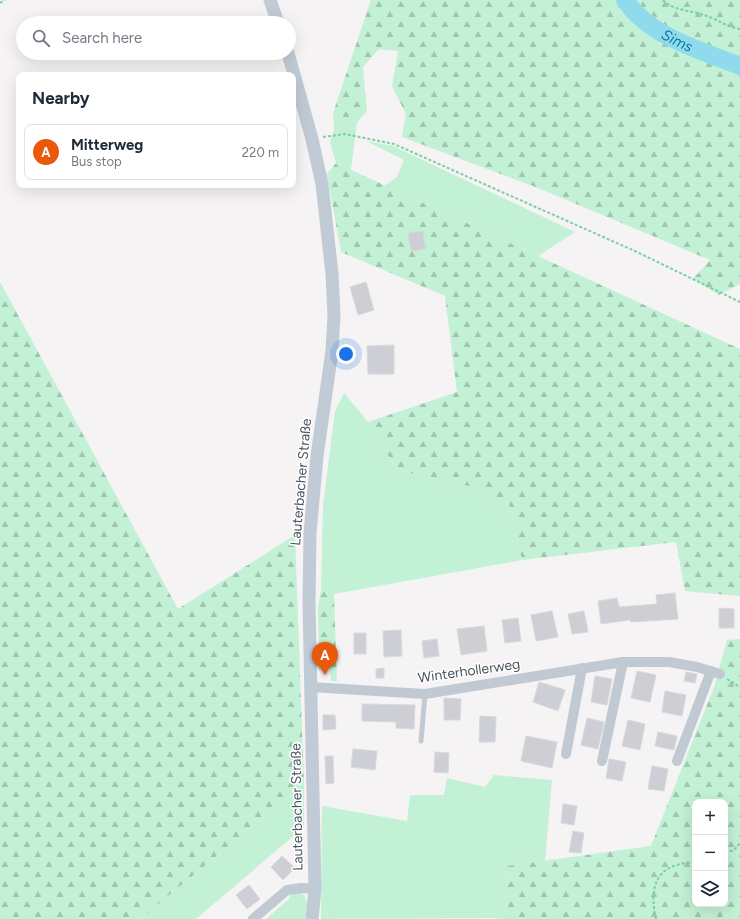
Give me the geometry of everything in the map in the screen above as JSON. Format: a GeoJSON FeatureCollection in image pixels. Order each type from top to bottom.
{"type":"FeatureCollection","features":[{"type":"Feature","properties":{"kind":"street"},"geometry":{"type":"LineString","coordinates":[[270,0],[276,16]]}},
{"type":"Feature","properties":{"kind":"street","name":"Lauterbacher Straße"},"geometry":{"type":"LineString","coordinates":[[290,60],[293,72]]}},
{"type":"Feature","properties":{"kind":"street","name":"Lauterbacher Straße"},"geometry":{"type":"LineString","coordinates":[[296,82],[312,139],[325,208],[332,274],[334,315],[332,351],[317,456],[310,533],[310,687],[315,889],[312,919]]}},
{"type":"Feature","properties":{"kind":"street"},"geometry":{"type":"LineString","coordinates":[[602,761],[623,662]]}},
{"type":"Feature","properties":{"kind":"street","name":"Winterhollerweg"},"geometry":{"type":"LineString","coordinates":[[310,687],[425,694],[623,662],[669,662],[715,673]]}},
{"type":"Feature","properties":{"kind":"street"},"geometry":{"type":"LineString","coordinates":[[566,754],[582,668]]}},
{"type":"Feature","properties":{"kind":"street"},"geometry":{"type":"LineString","coordinates":[[677,761],[715,673]]}},
{"type":"Feature","properties":{"kind":"street"},"geometry":{"type":"LineString","coordinates":[[252,919],[287,890],[301,888],[315,889]]}},
{"type":"Feature","properties":{"kind":"lane"},"geometry":{"type":"LineString","coordinates":[[421,741],[425,694]]}},
{"type":"Feature","properties":{"kind":"path"},"geometry":{"type":"LineString","coordinates":[[0,3],[5,0]]}},
{"type":"Feature","properties":{"kind":"path"},"geometry":{"type":"LineString","coordinates":[[663,0],[674,7],[704,15],[732,28],[740,29]]}},
{"type":"Feature","properties":{"kind":"path"},"geometry":{"type":"LineString","coordinates":[[312,139],[345,134],[394,144],[637,252],[740,302]]}},
{"type":"Feature","properties":{"kind":"path"},"geometry":{"type":"LineString","coordinates":[[715,673],[740,687]]}},
{"type":"Feature","properties":{"kind":"path"},"geometry":{"type":"LineString","coordinates":[[728,852],[734,850],[740,843]]}},
{"type":"Feature","properties":{"kind":"path"},"geometry":{"type":"LineString","coordinates":[[656,919],[653,892],[656,880],[663,872],[676,865],[692,862]]}},
{"type":"Feature","properties":{"kind":"green space"},"geometry":{"type":"Polygon","coordinates":[[[371,0],[740,0],[740,284],[719,295],[693,279],[710,260],[533,186],[402,137],[406,114],[392,86],[398,51],[379,49],[363,67],[367,111],[357,122],[333,113],[371,0]]]}},
{"type":"Feature","properties":{"kind":"green space"},"geometry":{"type":"Polygon","coordinates":[[[333,113],[357,122],[351,170],[336,163],[330,142],[334,129],[333,113]]]}},
{"type":"Feature","properties":{"kind":"green space"},"geometry":{"type":"Polygon","coordinates":[[[366,141],[393,146],[575,232],[538,256],[384,186],[397,177],[404,160],[366,141]]]}},
{"type":"Feature","properties":{"kind":"green space"},"geometry":{"type":"Polygon","coordinates":[[[336,163],[740,349],[740,596],[685,591],[676,542],[522,560],[509,504],[478,488],[397,470],[368,422],[457,392],[445,296],[341,252],[327,174],[336,163]]]}},
{"type":"Feature","properties":{"kind":"green space"},"geometry":{"type":"Polygon","coordinates":[[[0,282],[178,609],[295,535],[304,784],[140,919],[0,919],[0,282]]]}},
{"type":"Feature","properties":{"kind":"green space"},"geometry":{"type":"Polygon","coordinates":[[[344,393],[368,422],[397,470],[478,488],[509,504],[522,560],[334,594],[321,591],[323,506],[335,411],[344,393]]]}},
{"type":"Feature","properties":{"kind":"green space"},"geometry":{"type":"Polygon","coordinates":[[[321,591],[334,594],[337,681],[331,681],[330,669],[319,670],[318,606],[321,591]]]}},
{"type":"Feature","properties":{"kind":"green space"},"geometry":{"type":"Polygon","coordinates":[[[740,639],[740,919],[495,919],[505,917],[507,866],[651,846],[714,687],[727,640],[740,639]]]}},
{"type":"Feature","properties":{"kind":"green space"},"geometry":{"type":"Polygon","coordinates":[[[494,775],[552,780],[545,861],[507,866],[505,918],[321,919],[322,806],[407,821],[410,795],[444,795],[447,778],[485,787],[494,775]]]}},
{"type":"Feature","properties":{"kind":"green space"},"geometry":{"type":"Polygon","coordinates":[[[304,784],[304,827],[196,919],[140,919],[304,784]]]}},
{"type":"Feature","properties":{"kind":"green space"},"geometry":{"type":"Polygon","coordinates":[[[299,891],[307,900],[305,919],[266,919],[290,898],[289,894],[299,891]]]}},
{"type":"Feature","properties":{"kind":"building"},"geometry":{"type":"Polygon","coordinates":[[[423,231],[425,249],[411,251],[408,233],[423,231]]]}},
{"type":"Feature","properties":{"kind":"building"},"geometry":{"type":"Polygon","coordinates":[[[366,282],[374,310],[358,315],[350,287],[366,282]]]}},
{"type":"Feature","properties":{"kind":"building"},"geometry":{"type":"Polygon","coordinates":[[[394,345],[394,374],[368,374],[367,346],[394,345]]]}},
{"type":"Feature","properties":{"kind":"building"},"geometry":{"type":"Polygon","coordinates":[[[675,593],[678,619],[631,622],[630,620],[601,624],[598,601],[617,598],[619,607],[657,604],[656,595],[675,593]]]}},
{"type":"Feature","properties":{"kind":"building"},"geometry":{"type":"Polygon","coordinates":[[[719,608],[734,609],[734,628],[719,628],[719,608]]]}},
{"type":"Feature","properties":{"kind":"building"},"geometry":{"type":"Polygon","coordinates":[[[552,611],[558,637],[536,641],[531,615],[552,611]]]}},
{"type":"Feature","properties":{"kind":"building"},"geometry":{"type":"Polygon","coordinates":[[[584,611],[588,632],[572,634],[568,614],[584,611]]]}},
{"type":"Feature","properties":{"kind":"building"},"geometry":{"type":"Polygon","coordinates":[[[518,618],[521,641],[505,643],[502,620],[518,618]]]}},
{"type":"Feature","properties":{"kind":"building"},"geometry":{"type":"Polygon","coordinates":[[[484,626],[487,651],[461,655],[457,629],[484,626]]]}},
{"type":"Feature","properties":{"kind":"building"},"geometry":{"type":"Polygon","coordinates":[[[401,630],[402,656],[384,657],[383,631],[401,630]]]}},
{"type":"Feature","properties":{"kind":"building"},"geometry":{"type":"Polygon","coordinates":[[[354,633],[366,633],[366,654],[354,654],[354,633]]]}},
{"type":"Feature","properties":{"kind":"building"},"geometry":{"type":"Polygon","coordinates":[[[437,639],[439,656],[424,658],[422,641],[437,639]]]}},
{"type":"Feature","properties":{"kind":"building"},"geometry":{"type":"Polygon","coordinates":[[[384,668],[384,678],[376,678],[376,669],[384,668]]]}},
{"type":"Feature","properties":{"kind":"building"},"geometry":{"type":"Polygon","coordinates":[[[637,671],[656,675],[650,702],[631,698],[637,671]]]}},
{"type":"Feature","properties":{"kind":"building"},"geometry":{"type":"Polygon","coordinates":[[[686,672],[697,674],[695,683],[684,681],[686,672]]]}},
{"type":"Feature","properties":{"kind":"building"},"geometry":{"type":"Polygon","coordinates":[[[595,676],[612,679],[607,705],[591,702],[595,676]]]}},
{"type":"Feature","properties":{"kind":"building"},"geometry":{"type":"Polygon","coordinates":[[[539,682],[565,690],[558,711],[533,702],[539,682]]]}},
{"type":"Feature","properties":{"kind":"building"},"geometry":{"type":"Polygon","coordinates":[[[665,691],[686,695],[682,716],[662,712],[665,691]]]}},
{"type":"Feature","properties":{"kind":"building"},"geometry":{"type":"Polygon","coordinates":[[[444,698],[461,699],[460,720],[444,720],[444,698]]]}},
{"type":"Feature","properties":{"kind":"building"},"geometry":{"type":"Polygon","coordinates":[[[362,704],[415,705],[414,729],[396,728],[396,722],[362,721],[362,704]]]}},
{"type":"Feature","properties":{"kind":"building"},"geometry":{"type":"Polygon","coordinates":[[[323,715],[335,715],[336,729],[323,730],[323,715]]]}},
{"type":"Feature","properties":{"kind":"building"},"geometry":{"type":"Polygon","coordinates":[[[480,716],[496,717],[495,742],[479,742],[480,716]]]}},
{"type":"Feature","properties":{"kind":"building"},"geometry":{"type":"Polygon","coordinates":[[[587,718],[604,722],[598,749],[581,745],[587,718]]]}},
{"type":"Feature","properties":{"kind":"building"},"geometry":{"type":"Polygon","coordinates":[[[628,720],[645,724],[640,750],[622,746],[628,720]]]}},
{"type":"Feature","properties":{"kind":"building"},"geometry":{"type":"Polygon","coordinates":[[[658,732],[677,736],[674,750],[655,746],[658,732]]]}},
{"type":"Feature","properties":{"kind":"building"},"geometry":{"type":"Polygon","coordinates":[[[526,736],[557,742],[552,768],[521,761],[526,736]]]}},
{"type":"Feature","properties":{"kind":"building"},"geometry":{"type":"Polygon","coordinates":[[[353,749],[377,751],[375,770],[351,767],[353,749]]]}},
{"type":"Feature","properties":{"kind":"building"},"geometry":{"type":"Polygon","coordinates":[[[435,752],[449,753],[448,773],[434,772],[435,752]]]}},
{"type":"Feature","properties":{"kind":"building"},"geometry":{"type":"Polygon","coordinates":[[[325,756],[333,756],[334,783],[326,784],[325,756]]]}},
{"type":"Feature","properties":{"kind":"building"},"geometry":{"type":"Polygon","coordinates":[[[609,759],[626,762],[622,781],[606,778],[609,759]]]}},
{"type":"Feature","properties":{"kind":"building"},"geometry":{"type":"Polygon","coordinates":[[[652,766],[668,769],[664,791],[648,789],[652,766]]]}},
{"type":"Feature","properties":{"kind":"building"},"geometry":{"type":"Polygon","coordinates":[[[563,804],[577,806],[574,825],[561,823],[563,804]]]}},
{"type":"Feature","properties":{"kind":"building"},"geometry":{"type":"Polygon","coordinates":[[[573,831],[584,833],[581,853],[569,852],[573,831]]]}},
{"type":"Feature","properties":{"kind":"building"},"geometry":{"type":"Polygon","coordinates":[[[282,856],[295,868],[283,880],[271,867],[282,856]]]}},
{"type":"Feature","properties":{"kind":"building"},"geometry":{"type":"Polygon","coordinates":[[[249,885],[260,899],[247,909],[236,895],[249,885]]]}},
{"type":"Feature","properties":{"kind":"waterway","name":"Sims"},"geometry":{"type":"LineString","coordinates":[[625,0],[635,13],[662,33],[693,48],[740,66]]}},
{"type":"Feature","properties":{"kind":"place","name":"Mitterweg"},"geometry":{"type":"Point","coordinates":[325,675]}}]}
